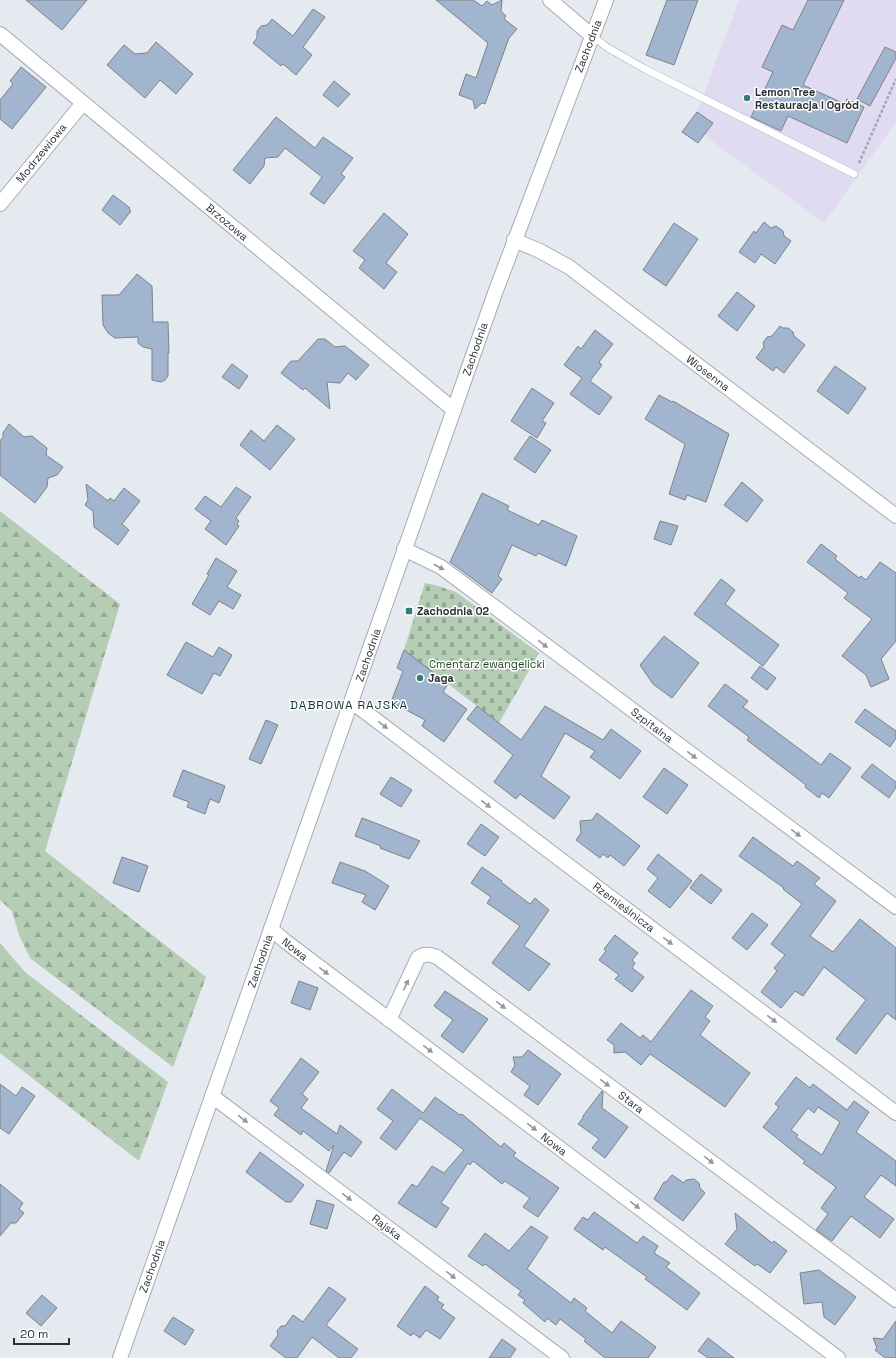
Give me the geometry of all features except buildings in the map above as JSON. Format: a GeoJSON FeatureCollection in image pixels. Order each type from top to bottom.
{"type":"FeatureCollection","features":[{"type":"Feature","properties":{"kind":"street"},"geometry":{"type":"LineString","coordinates":[[550,0],[592,36]]}},
{"type":"Feature","properties":{"kind":"street","name":"Zachodnia"},"geometry":{"type":"LineString","coordinates":[[120,1358],[514,240],[606,0]]}},
{"type":"Feature","properties":{"kind":"street","name":"Brzozowa"},"geometry":{"type":"LineString","coordinates":[[0,34],[454,410]]}},
{"type":"Feature","properties":{"kind":"street","name":"Modrzewiowa"},"geometry":{"type":"LineString","coordinates":[[0,204],[83,103]]}},
{"type":"Feature","properties":{"kind":"street","name":"Wiosenna"},"geometry":{"type":"LineString","coordinates":[[514,240],[540,251],[569,267],[896,516]]}},
{"type":"Feature","properties":{"kind":"street","name":"Szpitalna"},"geometry":{"type":"LineString","coordinates":[[404,549],[441,567],[896,907]]}},
{"type":"Feature","properties":{"kind":"street","name":"Rzemieślnicza"},"geometry":{"type":"LineString","coordinates":[[352,702],[896,1113]]}},
{"type":"Feature","properties":{"kind":"street","name":"Nowa"},"geometry":{"type":"LineString","coordinates":[[271,930],[838,1358]]}},
{"type":"Feature","properties":{"kind":"street","name":"Stara"},"geometry":{"type":"LineString","coordinates":[[389,1020],[418,958],[425,954],[430,954],[437,957],[896,1300]]}},
{"type":"Feature","properties":{"kind":"street","name":"Rajska"},"geometry":{"type":"LineString","coordinates":[[212,1096],[562,1358]]}},
{"type":"Feature","properties":{"kind":"lane"},"geometry":{"type":"LineString","coordinates":[[592,36],[608,48],[645,69],[854,174]]}},
{"type":"Feature","properties":{"kind":"path"},"geometry":{"type":"LineString","coordinates":[[854,174],[896,79]]}},
{"type":"Feature","properties":{"kind":"shaded area"},"geometry":{"type":"Polygon","coordinates":[[[739,0],[896,0],[896,122],[824,223],[705,136],[705,134],[688,123],[697,112],[739,0]]]}},
{"type":"Feature","properties":{"kind":"green space"},"geometry":{"type":"Polygon","coordinates":[[[0,511],[120,604],[45,851],[206,977],[173,1067],[30,958],[19,935],[12,911],[0,900],[0,511]]]}},
{"type":"Feature","properties":{"kind":"green space","name":"Cmentarz ewangelicki"},"geometry":{"type":"Polygon","coordinates":[[[425,583],[456,592],[539,653],[499,723],[404,650],[425,583]]]}},
{"type":"Feature","properties":{"kind":"green space"},"geometry":{"type":"Polygon","coordinates":[[[0,943],[25,972],[168,1082],[139,1161],[0,1053],[0,943]]]}},
{"type":"Feature","properties":{"kind":"place","name":"Lemon Tree Restauracja i Ogród"},"geometry":{"type":"Point","coordinates":[747,98]}},
{"type":"Feature","properties":{"kind":"place","name":"Zachodnia 02"},"geometry":{"type":"Point","coordinates":[409,611]}},
{"type":"Feature","properties":{"kind":"place","name":"Jaga"},"geometry":{"type":"Point","coordinates":[420,678]}},
{"type":"Feature","properties":{"kind":"district","name":"DĄBROWA RAJSKA"},"geometry":{"type":"Point","coordinates":[349,705]}}]}
